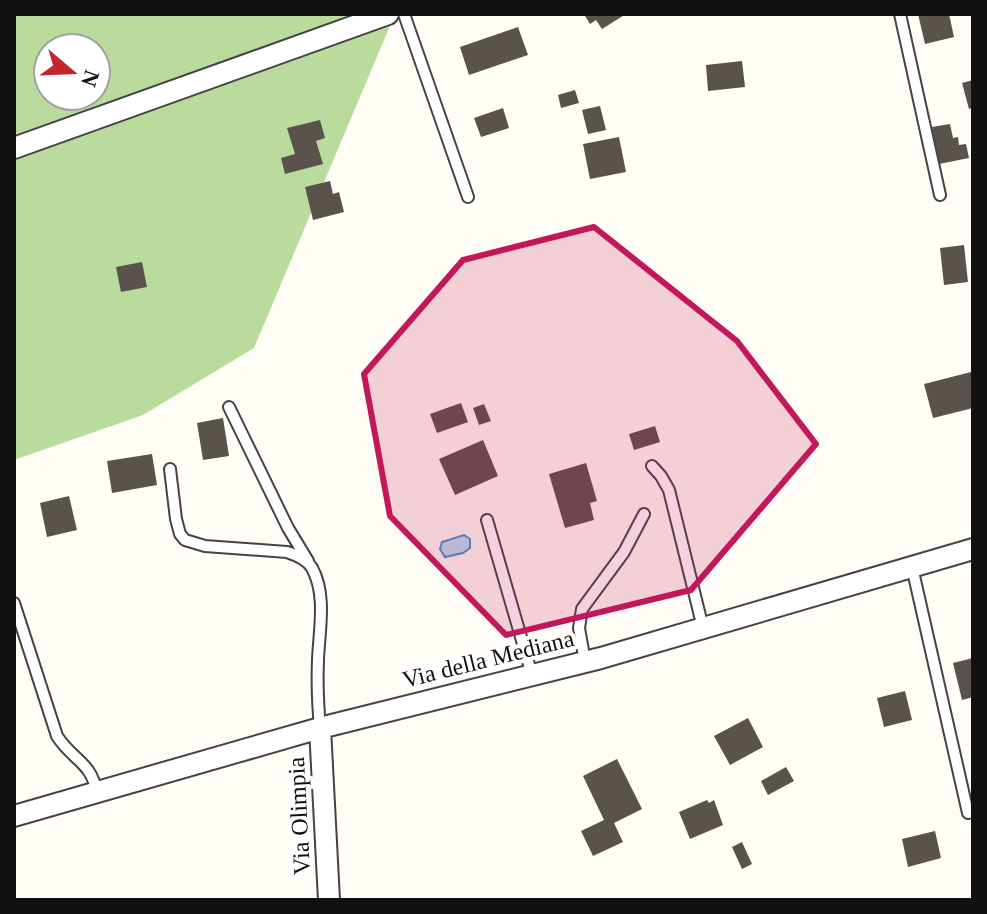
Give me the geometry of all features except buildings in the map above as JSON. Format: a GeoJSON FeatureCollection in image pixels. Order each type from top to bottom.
{"type":"FeatureCollection","features":[{"type":"Feature","properties":{"kind":"street"},"geometry":{"type":"LineString","coordinates":[[14,148],[388,14]]}},
{"type":"Feature","properties":{"kind":"street","name":"Via della Mediana"},"geometry":{"type":"LineString","coordinates":[[14,816],[320,728],[585,662],[973,549]]}},
{"type":"Feature","properties":{"kind":"street","name":"Via Olimpia"},"geometry":{"type":"LineString","coordinates":[[320,728],[329,900]]}},
{"type":"Feature","properties":{"kind":"lane"},"geometry":{"type":"LineString","coordinates":[[404,14],[468,197]]}},
{"type":"Feature","properties":{"kind":"lane"},"geometry":{"type":"LineString","coordinates":[[900,14],[940,195]]}},
{"type":"Feature","properties":{"kind":"lane"},"geometry":{"type":"LineString","coordinates":[[229,407],[317,582],[320,602],[320,728]]}},
{"type":"Feature","properties":{"kind":"lane"},"geometry":{"type":"LineString","coordinates":[[652,466],[669,490],[703,628]]}},
{"type":"Feature","properties":{"kind":"lane"},"geometry":{"type":"LineString","coordinates":[[170,469],[176,519],[185,540],[205,546],[287,552],[311,565]]}},
{"type":"Feature","properties":{"kind":"lane"},"geometry":{"type":"LineString","coordinates":[[585,662],[579,628],[582,609],[624,552],[644,514]]}},
{"type":"Feature","properties":{"kind":"lane"},"geometry":{"type":"LineString","coordinates":[[487,520],[532,675]]}},
{"type":"Feature","properties":{"kind":"lane"},"geometry":{"type":"LineString","coordinates":[[912,567],[968,813]]}},
{"type":"Feature","properties":{"kind":"lane"},"geometry":{"type":"LineString","coordinates":[[14,603],[57,736],[92,774],[97,793]]}},
{"type":"Feature","properties":{"kind":"highlighted area"},"geometry":{"type":"Polygon","coordinates":[[[594,227],[737,341],[816,444],[691,590],[506,635],[390,516],[364,374],[463,260],[594,227]]]}},
{"type":"Feature","properties":{"kind":"green space"},"geometry":{"type":"Polygon","coordinates":[[[14,14],[395,14],[254,348],[143,415],[14,460],[14,14]]]}},
{"type":"Feature","properties":{"kind":"water"},"geometry":{"type":"Polygon","coordinates":[[[464,535],[470,539],[470,548],[445,557],[440,549],[442,542],[464,535]]]}}]}
